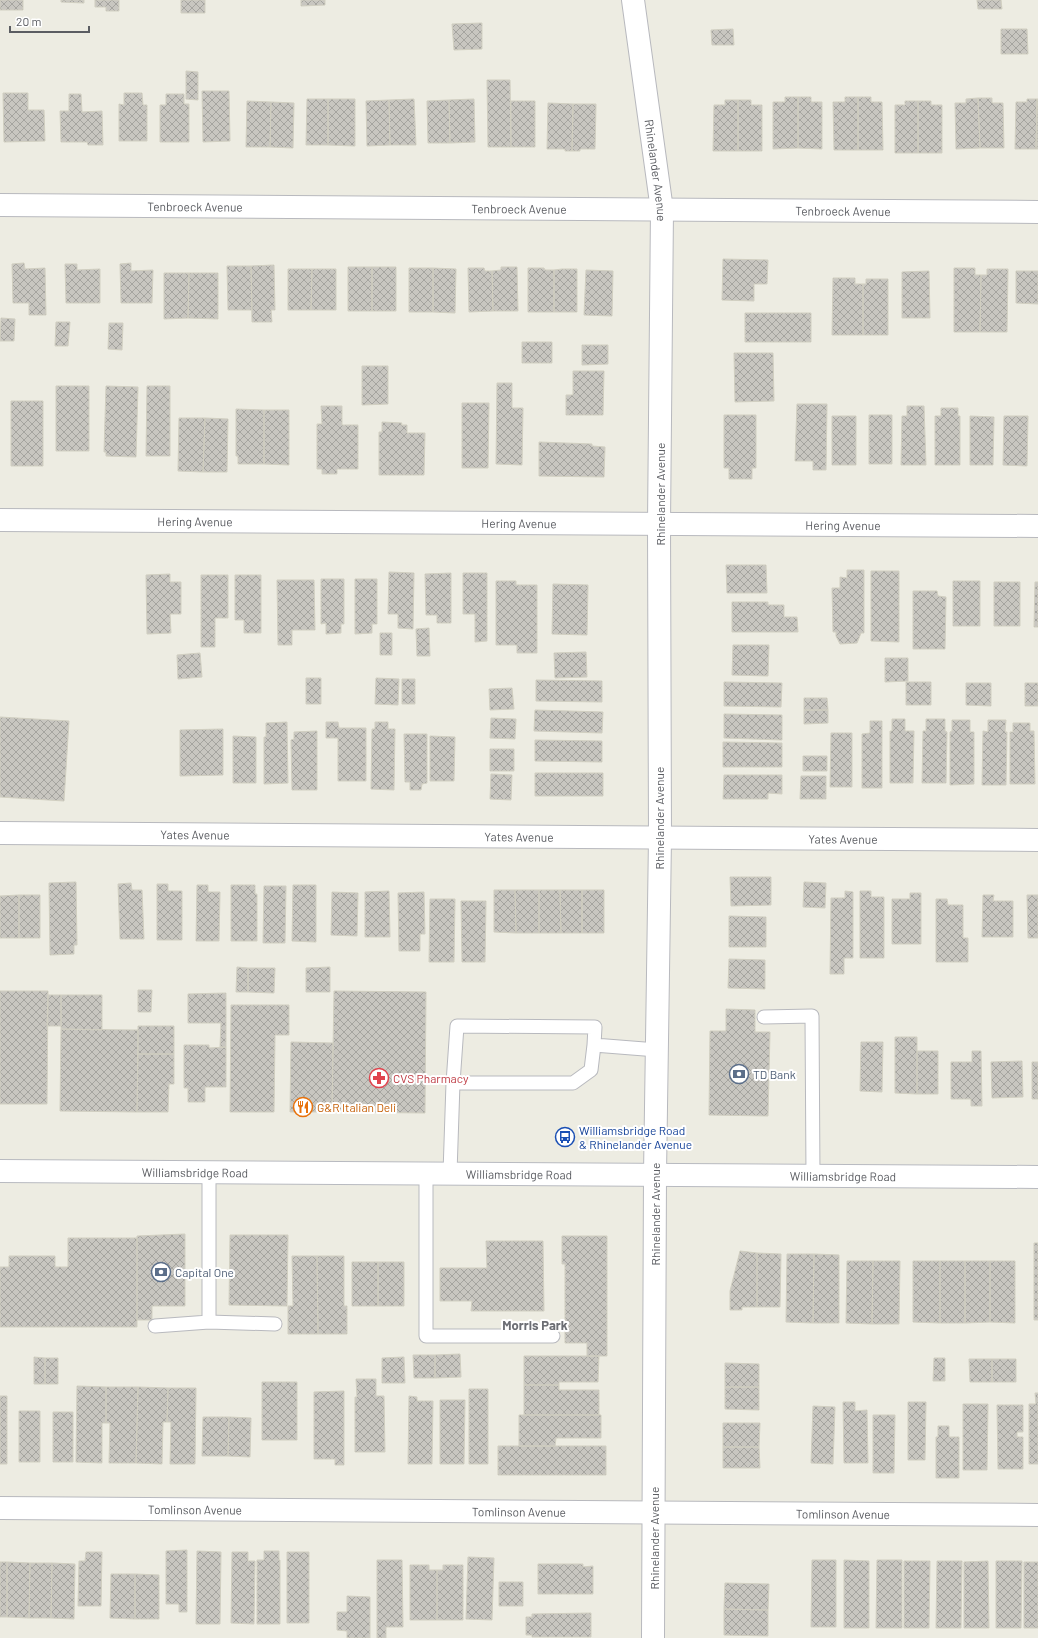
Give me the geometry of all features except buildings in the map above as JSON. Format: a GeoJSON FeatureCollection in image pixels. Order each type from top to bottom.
{"type":"FeatureCollection","features":[{"type":"Feature","properties":{"kind":"street","name":"Rhinelander Avenue"},"geometry":{"type":"LineString","coordinates":[[633,0],[662,210],[659,524],[660,838],[655,1175],[653,1638]]}},
{"type":"Feature","properties":{"kind":"street","name":"Tenbroeck Avenue"},"geometry":{"type":"LineString","coordinates":[[0,205],[1038,212]]}},
{"type":"Feature","properties":{"kind":"street","name":"Hering Avenue"},"geometry":{"type":"LineString","coordinates":[[0,520],[1038,526]]}},
{"type":"Feature","properties":{"kind":"street","name":"Yates Avenue"},"geometry":{"type":"LineString","coordinates":[[0,833],[1038,840]]}},
{"type":"Feature","properties":{"kind":"street","name":"Williamsbridge Road"},"geometry":{"type":"LineString","coordinates":[[0,1171],[1038,1177]]}},
{"type":"Feature","properties":{"kind":"street","name":"Tomlinson Avenue"},"geometry":{"type":"LineString","coordinates":[[0,1508],[1038,1515]]}},
{"type":"Feature","properties":{"kind":"lane"},"geometry":{"type":"LineString","coordinates":[[764,1017],[812,1016],[813,1176]]}},
{"type":"Feature","properties":{"kind":"lane"},"geometry":{"type":"LineString","coordinates":[[450,1173],[453,1083],[457,1026],[595,1027],[591,1070],[573,1083],[453,1083]]}},
{"type":"Feature","properties":{"kind":"lane"},"geometry":{"type":"LineString","coordinates":[[594,1046],[657,1050]]}},
{"type":"Feature","properties":{"kind":"lane"},"geometry":{"type":"LineString","coordinates":[[209,1172],[209,1322]]}},
{"type":"Feature","properties":{"kind":"lane"},"geometry":{"type":"LineString","coordinates":[[426,1173],[426,1336],[553,1336]]}},
{"type":"Feature","properties":{"kind":"lane"},"geometry":{"type":"LineString","coordinates":[[155,1326],[209,1322],[274,1324]]}},
{"type":"Feature","properties":{"kind":"place","name":"TD Bank"},"geometry":{"type":"Point","coordinates":[739,1074]}},
{"type":"Feature","properties":{"kind":"place","name":"CVS Pharmacy"},"geometry":{"type":"Point","coordinates":[379,1078]}},
{"type":"Feature","properties":{"kind":"place","name":"G&R Italian Deli"},"geometry":{"type":"Point","coordinates":[303,1107]}},
{"type":"Feature","properties":{"kind":"place","name":"Williamsbridge Road & Rhinelander Avenue"},"geometry":{"type":"Point","coordinates":[565,1137]}},
{"type":"Feature","properties":{"kind":"place","name":"Capital One"},"geometry":{"type":"Point","coordinates":[161,1272]}},
{"type":"Feature","properties":{"kind":"district","name":"Morris Park"},"geometry":{"type":"Point","coordinates":[535,1325]}}]}
